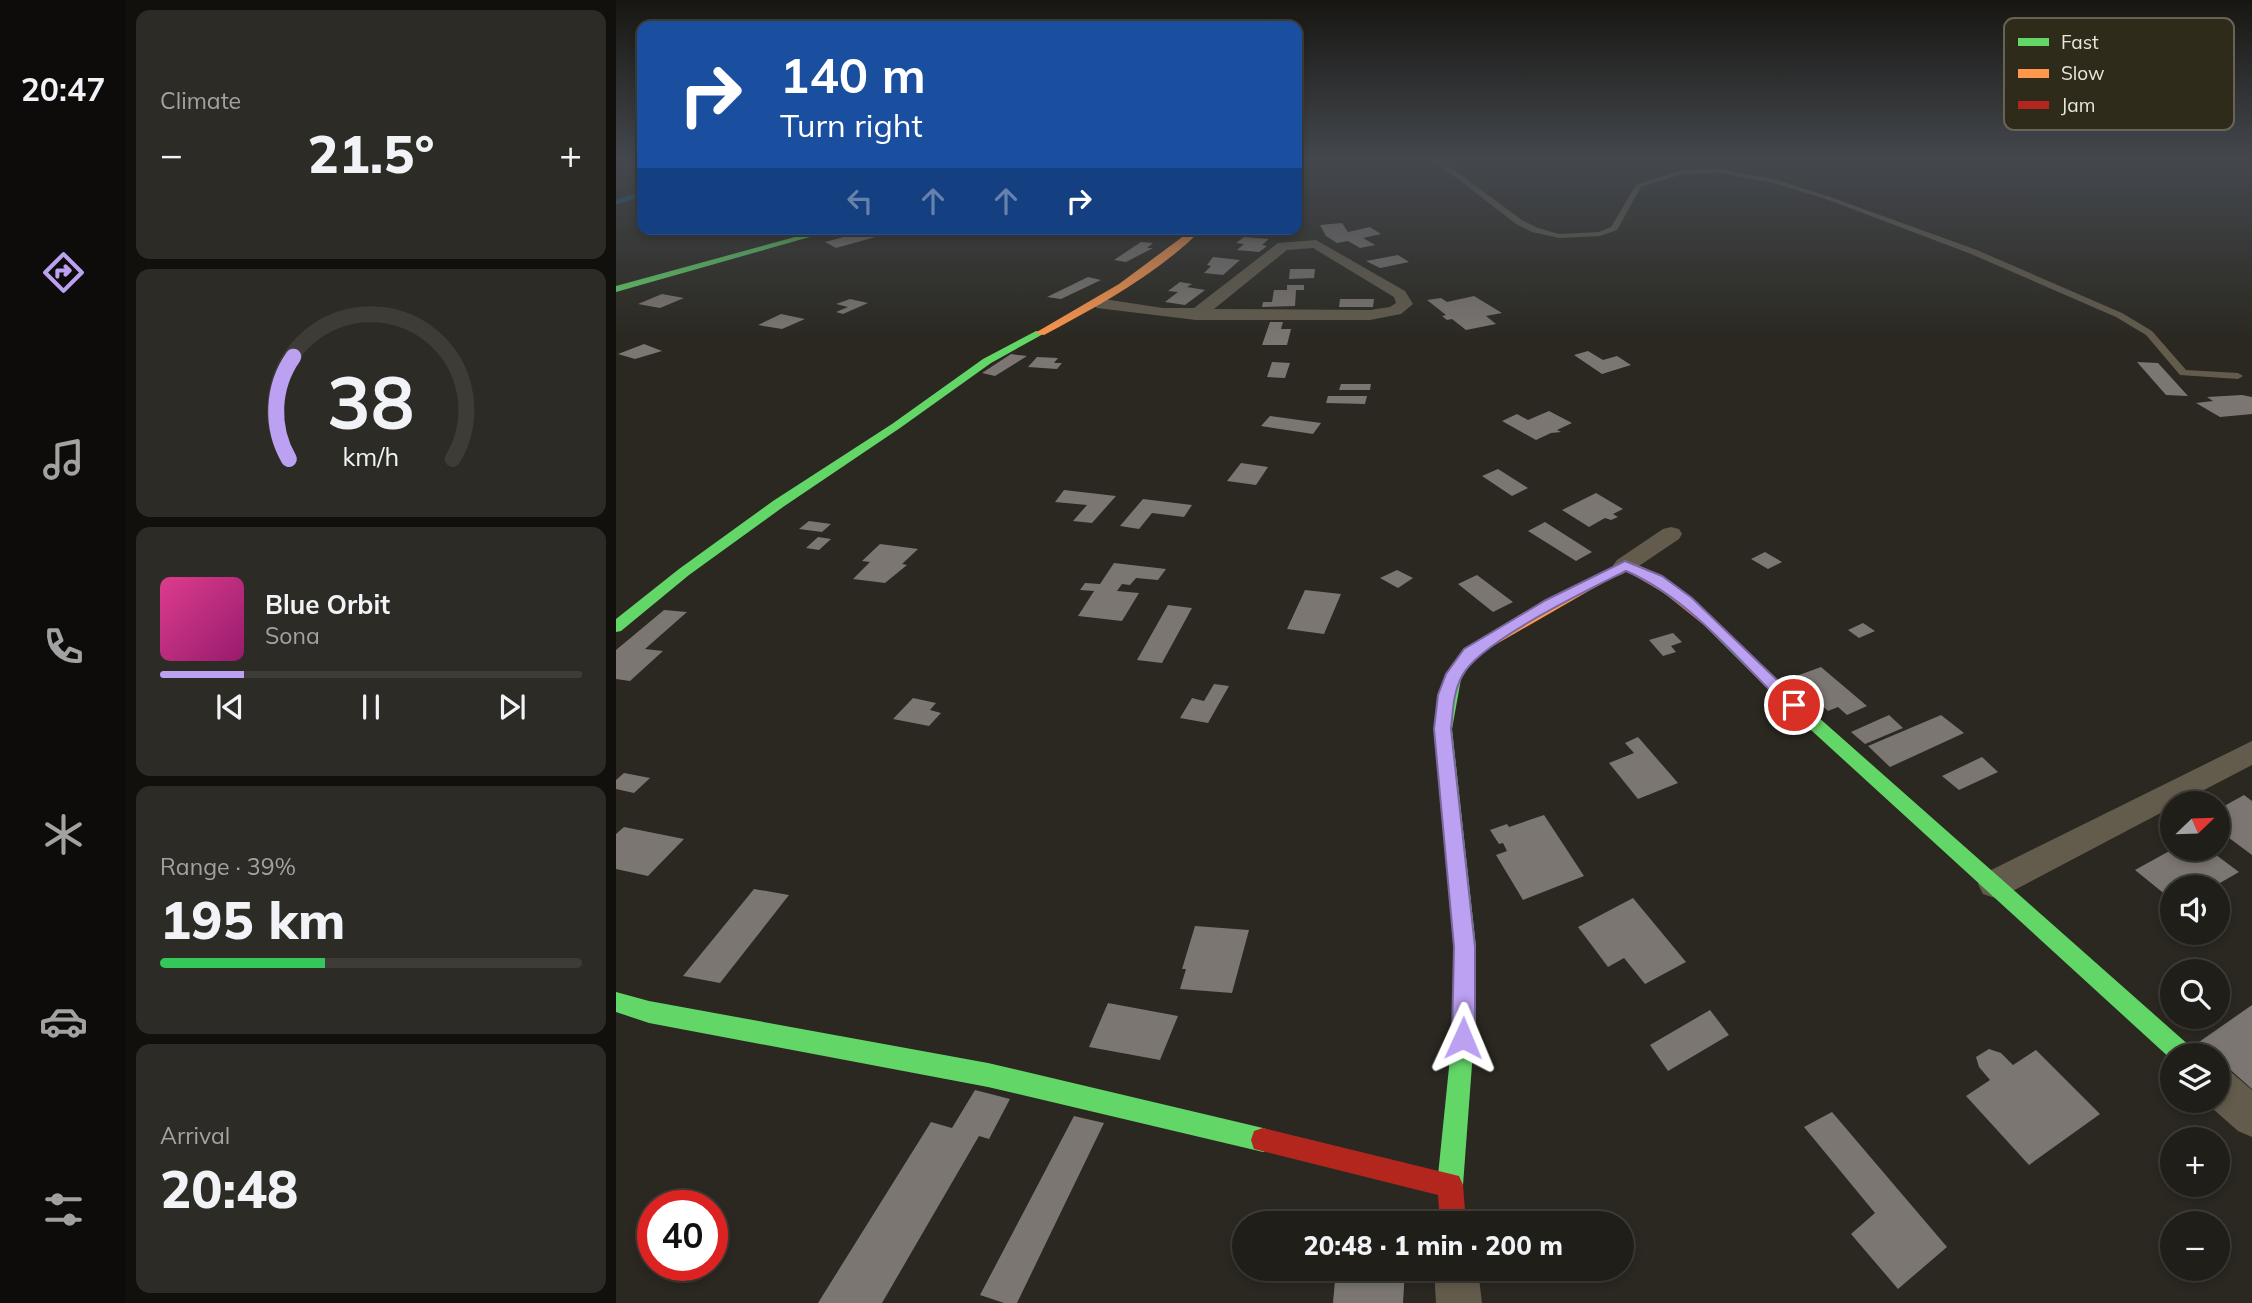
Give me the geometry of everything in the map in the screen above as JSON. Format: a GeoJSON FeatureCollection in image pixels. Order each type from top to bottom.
{"type":"FeatureCollection","features":[{"type":"Feature","properties":{"kind":"street"},"geometry":{"type":"LineString","coordinates":[[616,289],[812,235]]}},
{"type":"Feature","properties":{"kind":"street"},"geometry":{"type":"LineString","coordinates":[[616,627],[684,572],[987,361],[1097,303],[1170,254],[1191,235]]}},
{"type":"Feature","properties":{"kind":"street"},"geometry":{"type":"LineString","coordinates":[[1097,303],[1196,315],[1370,315],[1395,311],[1405,304],[1400,294],[1316,244],[1301,243],[1283,246],[1196,315]]}},
{"type":"Feature","properties":{"kind":"street"},"geometry":{"type":"LineString","coordinates":[[1452,1211],[1450,1185],[1463,1038],[1465,947],[1443,729],[1446,695],[1454,674],[1469,653],[1551,604],[1625,565],[1671,534]]}},
{"type":"Feature","properties":{"kind":"street"},"geometry":{"type":"LineString","coordinates":[[1625,565],[1657,579],[1687,601],[1794,705],[2170,1043]]}},
{"type":"Feature","properties":{"kind":"street"},"geometry":{"type":"LineString","coordinates":[[1995,884],[2252,752]]}},
{"type":"Feature","properties":{"kind":"street"},"geometry":{"type":"LineString","coordinates":[[616,1002],[649,1012],[988,1075],[1450,1185]]}},
{"type":"Feature","properties":{"kind":"street"},"geometry":{"type":"LineString","coordinates":[[2230,1098],[2252,1117]]}},
{"type":"Feature","properties":{"kind":"street"},"geometry":{"type":"LineString","coordinates":[[1457,1281],[1459,1303]]}},
{"type":"Feature","properties":{"kind":"lane"},"geometry":{"type":"LineString","coordinates":[[1516,220],[1535,230],[1559,236],[1600,234],[1614,228],[1619,220]]}},
{"type":"Feature","properties":{"kind":"lane"},"geometry":{"type":"LineString","coordinates":[[1886,220],[1974,253],[2108,310],[2149,333],[2183,373],[2238,376]]}},
{"type":"Feature","properties":{"kind":"building"},"geometry":{"type":"Polygon","coordinates":[[[1342,223],[1348,232],[1370,227],[1381,234],[1363,238],[1375,245],[1360,248],[1348,241],[1337,243],[1326,236],[1320,225],[1342,223]]]}},
{"type":"Feature","properties":{"kind":"building"},"geometry":{"type":"Polygon","coordinates":[[[851,235],[882,235],[836,248],[825,242],[851,235]]]}},
{"type":"Feature","properties":{"kind":"building"},"geometry":{"type":"Polygon","coordinates":[[[1244,237],[1269,239],[1262,245],[1267,246],[1259,252],[1237,250],[1244,244],[1236,243],[1244,237]]]}},
{"type":"Feature","properties":{"kind":"building"},"geometry":{"type":"Polygon","coordinates":[[[1141,242],[1153,243],[1147,248],[1153,248],[1126,262],[1114,260],[1141,242]]]}},
{"type":"Feature","properties":{"kind":"building"},"geometry":{"type":"Polygon","coordinates":[[[1398,255],[1409,262],[1380,268],[1366,261],[1398,255]]]}},
{"type":"Feature","properties":{"kind":"building"},"geometry":{"type":"Polygon","coordinates":[[[1213,257],[1240,260],[1223,275],[1204,273],[1211,266],[1207,265],[1213,257]]]}},
{"type":"Feature","properties":{"kind":"building"},"geometry":{"type":"Polygon","coordinates":[[[1290,269],[1315,269],[1314,278],[1289,279],[1290,269]]]}},
{"type":"Feature","properties":{"kind":"building"},"geometry":{"type":"Polygon","coordinates":[[[1088,277],[1101,280],[1061,299],[1047,297],[1088,277]]]}},
{"type":"Feature","properties":{"kind":"building"},"geometry":{"type":"Polygon","coordinates":[[[1180,282],[1192,284],[1187,287],[1205,290],[1185,305],[1165,302],[1178,292],[1168,291],[1180,282]]]}},
{"type":"Feature","properties":{"kind":"building"},"geometry":{"type":"Polygon","coordinates":[[[1287,285],[1304,285],[1304,290],[1296,290],[1295,306],[1262,307],[1263,302],[1272,302],[1274,290],[1287,290],[1287,285]]]}},
{"type":"Feature","properties":{"kind":"building"},"geometry":{"type":"Polygon","coordinates":[[[662,294],[684,298],[660,308],[638,304],[662,294]]]}},
{"type":"Feature","properties":{"kind":"building"},"geometry":{"type":"Polygon","coordinates":[[[1474,296],[1502,313],[1486,316],[1496,324],[1466,330],[1452,319],[1447,320],[1442,316],[1446,315],[1427,300],[1441,298],[1447,302],[1474,296]]]}},
{"type":"Feature","properties":{"kind":"building"},"geometry":{"type":"Polygon","coordinates":[[[850,299],[868,303],[843,314],[836,312],[848,307],[836,304],[850,299]]]}},
{"type":"Feature","properties":{"kind":"building"},"geometry":{"type":"Polygon","coordinates":[[[1340,299],[1374,299],[1373,307],[1339,307],[1340,299]]]}},
{"type":"Feature","properties":{"kind":"building"},"geometry":{"type":"Polygon","coordinates":[[[781,314],[805,319],[782,329],[758,325],[781,314]]]}},
{"type":"Feature","properties":{"kind":"building"},"geometry":{"type":"Polygon","coordinates":[[[1270,322],[1283,322],[1281,329],[1291,329],[1287,345],[1262,345],[1270,322]]]}},
{"type":"Feature","properties":{"kind":"building"},"geometry":{"type":"Polygon","coordinates":[[[644,344],[662,351],[635,359],[618,354],[644,344]]]}},
{"type":"Feature","properties":{"kind":"building"},"geometry":{"type":"Polygon","coordinates":[[[1588,351],[1603,360],[1617,356],[1631,365],[1602,374],[1574,355],[1588,351]]]}},
{"type":"Feature","properties":{"kind":"building"},"geometry":{"type":"Polygon","coordinates":[[[1011,354],[1027,356],[995,376],[982,373],[1011,354]]]}},
{"type":"Feature","properties":{"kind":"building"},"geometry":{"type":"Polygon","coordinates":[[[1037,357],[1058,358],[1054,363],[1062,363],[1057,369],[1028,367],[1037,357]]]}},
{"type":"Feature","properties":{"kind":"building"},"geometry":{"type":"Polygon","coordinates":[[[1272,362],[1290,363],[1285,378],[1267,377],[1272,362]]]}},
{"type":"Feature","properties":{"kind":"building"},"geometry":{"type":"Polygon","coordinates":[[[2137,362],[2158,363],[2188,396],[2166,395],[2137,362]]]}},
{"type":"Feature","properties":{"kind":"building"},"geometry":{"type":"Polygon","coordinates":[[[1341,384],[1371,384],[1370,390],[1339,390],[1341,384]]]}},
{"type":"Feature","properties":{"kind":"building"},"geometry":{"type":"Polygon","coordinates":[[[1328,396],[1367,396],[1365,404],[1326,403],[1328,396]]]}},
{"type":"Feature","properties":{"kind":"building"},"geometry":{"type":"Polygon","coordinates":[[[2207,397],[2252,397],[2252,414],[2220,417],[2196,403],[2213,401],[2207,397]]]}},
{"type":"Feature","properties":{"kind":"building"},"geometry":{"type":"Polygon","coordinates":[[[1549,411],[1572,423],[1557,430],[1561,432],[1536,440],[1502,421],[1517,414],[1528,420],[1549,411]]]}},
{"type":"Feature","properties":{"kind":"building"},"geometry":{"type":"Polygon","coordinates":[[[1270,416],[1321,423],[1313,434],[1261,426],[1270,416]]]}},
{"type":"Feature","properties":{"kind":"building"},"geometry":{"type":"Polygon","coordinates":[[[1241,463],[1268,467],[1256,485],[1227,481],[1241,463]]]}},
{"type":"Feature","properties":{"kind":"building"},"geometry":{"type":"Polygon","coordinates":[[[1498,469],[1528,488],[1512,496],[1482,476],[1498,469]]]}},
{"type":"Feature","properties":{"kind":"building"},"geometry":{"type":"Polygon","coordinates":[[[1064,490],[1116,496],[1092,523],[1073,521],[1087,505],[1055,502],[1064,490]]]}},
{"type":"Feature","properties":{"kind":"building"},"geometry":{"type":"Polygon","coordinates":[[[1596,493],[1623,509],[1613,514],[1618,517],[1611,520],[1605,518],[1589,527],[1562,510],[1596,493]]]}},
{"type":"Feature","properties":{"kind":"building"},"geometry":{"type":"Polygon","coordinates":[[[1143,499],[1192,505],[1184,517],[1152,513],[1139,529],[1120,526],[1143,499]]]}},
{"type":"Feature","properties":{"kind":"building"},"geometry":{"type":"Polygon","coordinates":[[[809,521],[831,524],[822,532],[799,529],[809,521]]]}},
{"type":"Feature","properties":{"kind":"building"},"geometry":{"type":"Polygon","coordinates":[[[1545,522],[1592,552],[1576,561],[1528,531],[1545,522]]]}},
{"type":"Feature","properties":{"kind":"building"},"geometry":{"type":"Polygon","coordinates":[[[818,537],[831,539],[819,550],[806,548],[818,537]]]}},
{"type":"Feature","properties":{"kind":"building"},"geometry":{"type":"Polygon","coordinates":[[[880,544],[918,549],[902,564],[907,565],[885,583],[853,579],[870,562],[862,561],[880,544]]]}},
{"type":"Feature","properties":{"kind":"building"},"geometry":{"type":"Polygon","coordinates":[[[1765,552],[1782,562],[1768,569],[1751,559],[1765,552]]]}},
{"type":"Feature","properties":{"kind":"building"},"geometry":{"type":"Polygon","coordinates":[[[1114,563],[1166,569],[1158,580],[1136,578],[1130,585],[1122,584],[1117,591],[1139,593],[1122,621],[1078,616],[1094,591],[1080,590],[1085,583],[1100,584],[1114,563]]]}},
{"type":"Feature","properties":{"kind":"building"},"geometry":{"type":"Polygon","coordinates":[[[1397,570],[1413,578],[1398,588],[1380,578],[1397,570]]]}},
{"type":"Feature","properties":{"kind":"building"},"geometry":{"type":"Polygon","coordinates":[[[1477,575],[1513,602],[1493,612],[1458,584],[1477,575]]]}},
{"type":"Feature","properties":{"kind":"building"},"geometry":{"type":"Polygon","coordinates":[[[1305,590],[1341,594],[1324,634],[1287,629],[1305,590]]]}},
{"type":"Feature","properties":{"kind":"building"},"geometry":{"type":"Polygon","coordinates":[[[1168,605],[1192,608],[1162,663],[1137,660],[1168,605]]]}},
{"type":"Feature","properties":{"kind":"building"},"geometry":{"type":"Polygon","coordinates":[[[664,610],[687,612],[645,649],[663,651],[630,681],[616,679],[616,650],[664,610]]]}},
{"type":"Feature","properties":{"kind":"building"},"geometry":{"type":"Polygon","coordinates":[[[1863,623],[1875,631],[1859,638],[1848,630],[1863,623]]]}},
{"type":"Feature","properties":{"kind":"building"},"geometry":{"type":"Polygon","coordinates":[[[1673,633],[1682,642],[1671,646],[1676,652],[1663,656],[1649,640],[1673,633]]]}},
{"type":"Feature","properties":{"kind":"building"},"geometry":{"type":"Polygon","coordinates":[[[1821,667],[1867,706],[1847,715],[1838,707],[1828,711],[1791,678],[1821,667]]]}},
{"type":"Feature","properties":{"kind":"building"},"geometry":{"type":"Polygon","coordinates":[[[1214,684],[1229,686],[1208,723],[1180,718],[1192,698],[1204,701],[1214,684]]]}},
{"type":"Feature","properties":{"kind":"building"},"geometry":{"type":"Polygon","coordinates":[[[913,698],[936,703],[930,710],[941,713],[929,726],[893,719],[913,698]]]}},
{"type":"Feature","properties":{"kind":"building"},"geometry":{"type":"Polygon","coordinates":[[[1889,715],[1903,728],[1865,744],[1851,732],[1889,715]]]}},
{"type":"Feature","properties":{"kind":"building"},"geometry":{"type":"Polygon","coordinates":[[[1941,715],[1964,733],[1890,767],[1868,746],[1941,715]]]}},
{"type":"Feature","properties":{"kind":"building"},"geometry":{"type":"Polygon","coordinates":[[[1638,737],[1678,783],[1638,799],[1609,763],[1634,753],[1625,743],[1638,737]]]}},
{"type":"Feature","properties":{"kind":"building"},"geometry":{"type":"Polygon","coordinates":[[[1982,757],[1998,772],[1959,790],[1942,776],[1982,757]]]}},
{"type":"Feature","properties":{"kind":"building"},"geometry":{"type":"Polygon","coordinates":[[[624,773],[650,778],[634,793],[616,789],[616,780],[624,773]]]}},
{"type":"Feature","properties":{"kind":"building"},"geometry":{"type":"Polygon","coordinates":[[[2244,795],[2252,801],[2252,855],[2230,839],[2230,803],[2244,795]]]}},
{"type":"Feature","properties":{"kind":"building"},"geometry":{"type":"Polygon","coordinates":[[[1544,815],[1584,876],[1523,900],[1496,855],[1507,851],[1490,830],[1507,824],[1509,827],[1544,815]]]}},
{"type":"Feature","properties":{"kind":"building"},"geometry":{"type":"Polygon","coordinates":[[[624,827],[684,839],[648,876],[616,869],[616,834],[624,827]]]}},
{"type":"Feature","properties":{"kind":"building"},"geometry":{"type":"Polygon","coordinates":[[[2160,856],[2160,861],[2224,861],[2239,872],[2230,877],[2230,875],[2160,875],[2160,890],[2135,870],[2160,856]]]}},
{"type":"Feature","properties":{"kind":"building"},"geometry":{"type":"Polygon","coordinates":[[[754,889],[789,895],[720,983],[683,976],[754,889]]]}},
{"type":"Feature","properties":{"kind":"building"},"geometry":{"type":"Polygon","coordinates":[[[1633,898],[1686,962],[1645,984],[1624,958],[1608,967],[1578,927],[1633,898]]]}},
{"type":"Feature","properties":{"kind":"building"},"geometry":{"type":"Polygon","coordinates":[[[1195,926],[1249,930],[1232,993],[1180,989],[1186,969],[1182,969],[1195,926]]]}},
{"type":"Feature","properties":{"kind":"building"},"geometry":{"type":"Polygon","coordinates":[[[1108,1003],[1178,1016],[1160,1060],[1089,1047],[1108,1003]]]}},
{"type":"Feature","properties":{"kind":"building"},"geometry":{"type":"Polygon","coordinates":[[[2252,1005],[2252,1089],[2230,1069],[2230,1043],[2199,1042],[2218,1029],[2230,1029],[2230,1020],[2252,1005]]]}},
{"type":"Feature","properties":{"kind":"building"},"geometry":{"type":"Polygon","coordinates":[[[1710,1010],[1729,1035],[1668,1071],[1650,1045],[1710,1010]]]}},
{"type":"Feature","properties":{"kind":"building"},"geometry":{"type":"Polygon","coordinates":[[[1989,1049],[2001,1053],[2013,1065],[2036,1050],[2100,1114],[2029,1165],[1966,1096],[1990,1080],[1979,1067],[1976,1057],[1989,1049]]]}},
{"type":"Feature","properties":{"kind":"building"},"geometry":{"type":"Polygon","coordinates":[[[975,1090],[1010,1099],[989,1139],[979,1136],[882,1303],[818,1303],[931,1122],[952,1128],[975,1090]]]}},
{"type":"Feature","properties":{"kind":"building"},"geometry":{"type":"Polygon","coordinates":[[[1832,1112],[1947,1247],[1898,1289],[1851,1234],[1875,1213],[1804,1127],[1832,1112]]]}},
{"type":"Feature","properties":{"kind":"building"},"geometry":{"type":"Polygon","coordinates":[[[1074,1116],[1104,1123],[1017,1303],[1004,1303],[980,1295],[1074,1116]]]}},
{"type":"Feature","properties":{"kind":"building"},"geometry":{"type":"Polygon","coordinates":[[[1335,1281],[1404,1281],[1403,1303],[1333,1303],[1335,1281]]]}},
{"type":"Feature","properties":{"kind":"traffic: fast"},"geometry":{"type":"LineString","coordinates":[[616,289],[812,235]]}},
{"type":"Feature","properties":{"kind":"traffic: fast"},"geometry":{"type":"LineString","coordinates":[[616,627],[684,572],[778,504],[896,426],[987,361],[1040,333]]}},
{"type":"Feature","properties":{"kind":"traffic: fast"},"geometry":{"type":"LineString","coordinates":[[1709,622],[1794,705],[2170,1043]]}},
{"type":"Feature","properties":{"kind":"traffic: fast"},"geometry":{"type":"LineString","coordinates":[[1450,1185],[1463,1038],[1465,947],[1443,729],[1446,702],[1458,669],[1465,659],[1487,642]]}},
{"type":"Feature","properties":{"kind":"traffic: fast"},"geometry":{"type":"LineString","coordinates":[[616,1002],[649,1012],[988,1075],[1263,1140]]}},
{"type":"Feature","properties":{"kind":"traffic: slow"},"geometry":{"type":"LineString","coordinates":[[1040,333],[1122,286],[1191,235]]}},
{"type":"Feature","properties":{"kind":"traffic: slow"},"geometry":{"type":"LineString","coordinates":[[1487,642],[1625,565],[1670,589],[1709,622]]}},
{"type":"Feature","properties":{"kind":"traffic: jam"},"geometry":{"type":"LineString","coordinates":[[1263,1140],[1450,1185],[1452,1211]]}},
{"type":"Feature","properties":{"kind":"route"},"geometry":{"type":"LineString","coordinates":[[1463,1038],[1465,947],[1443,729],[1446,695],[1454,674],[1469,653],[1551,604],[1625,565],[1657,579],[1687,601],[1794,705]]}}]}
